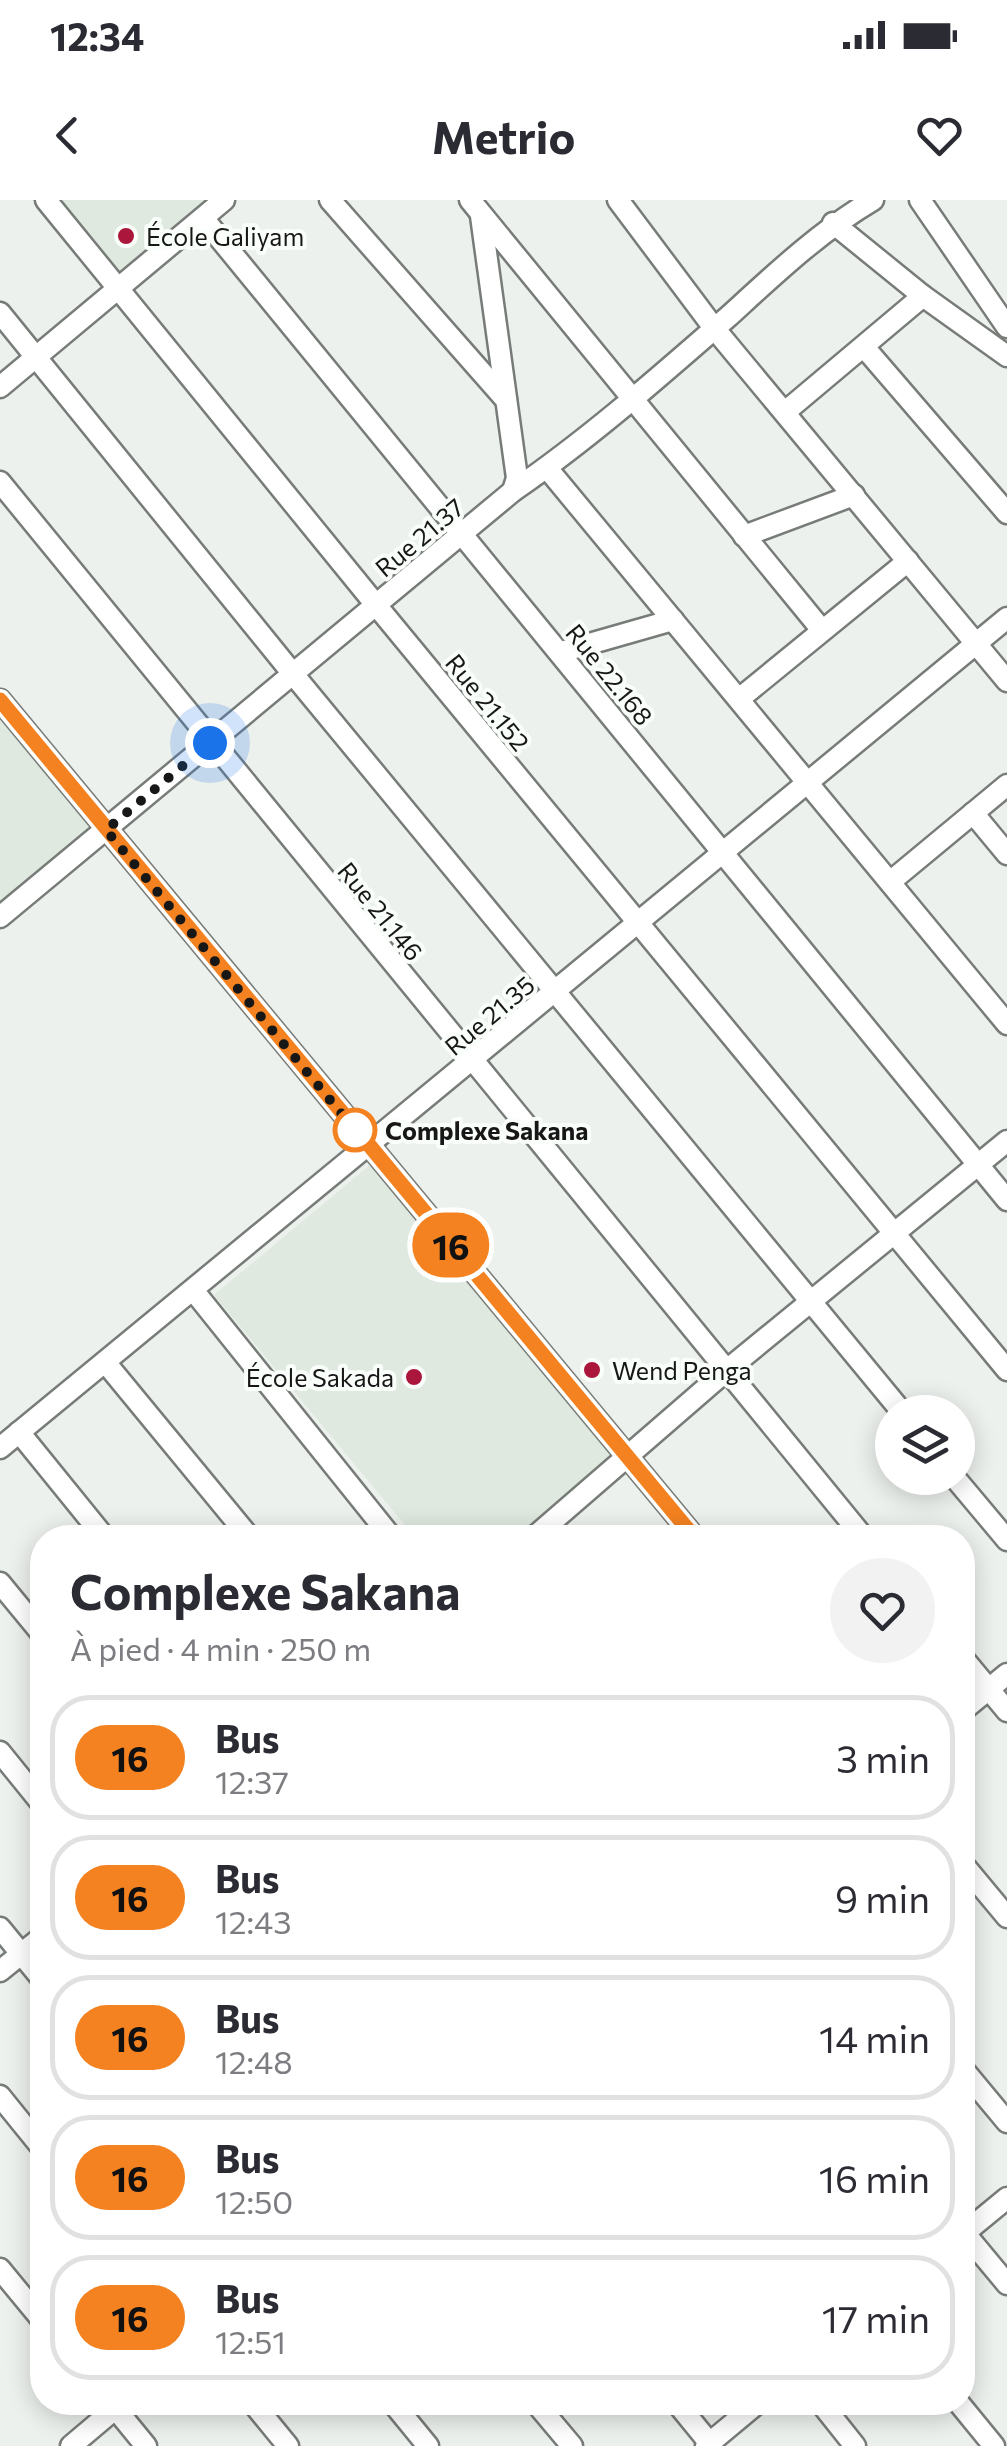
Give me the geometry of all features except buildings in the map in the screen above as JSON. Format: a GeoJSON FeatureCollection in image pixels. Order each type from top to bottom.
{"type":"FeatureCollection","features":[{"type":"Feature","properties":{"kind":"street","name":"Rue 21.152"},"geometry":{"type":"LineString","coordinates":[[46,200],[1007,1370]]}},
{"type":"Feature","properties":{"kind":"street"},"geometry":{"type":"LineString","coordinates":[[0,386],[224,200]]}},
{"type":"Feature","properties":{"kind":"street"},"geometry":{"type":"LineString","coordinates":[[330,200],[506,400]]}},
{"type":"Feature","properties":{"kind":"street"},"geometry":{"type":"LineString","coordinates":[[618,200],[714,328],[1007,681]]}},
{"type":"Feature","properties":{"kind":"street","name":"Rue 21.37"},"geometry":{"type":"LineString","coordinates":[[0,918],[513,491],[632,398],[834,223],[873,200]]}},
{"type":"Feature","properties":{"kind":"street"},"geometry":{"type":"LineString","coordinates":[[920,200],[1007,327]]}},
{"type":"Feature","properties":{"kind":"street"},"geometry":{"type":"LineString","coordinates":[[477,204],[517,478],[513,491]]}},
{"type":"Feature","properties":{"kind":"street"},"geometry":{"type":"LineString","coordinates":[[477,204],[822,629]]}},
{"type":"Feature","properties":{"kind":"street","name":"Rue 22.168"},"geometry":{"type":"LineString","coordinates":[[203,218],[1007,1200]]}},
{"type":"Feature","properties":{"kind":"street"},"geometry":{"type":"LineString","coordinates":[[834,223],[923,296],[1007,356]]}},
{"type":"Feature","properties":{"kind":"street"},"geometry":{"type":"LineString","coordinates":[[785,412],[923,296]]}},
{"type":"Feature","properties":{"kind":"street"},"geometry":{"type":"LineString","coordinates":[[0,313],[888,1395]]}},
{"type":"Feature","properties":{"kind":"street"},"geometry":{"type":"LineString","coordinates":[[864,346],[1007,514]]}},
{"type":"Feature","properties":{"kind":"street"},"geometry":{"type":"LineString","coordinates":[[547,468],[1007,1024]]}},
{"type":"Feature","properties":{"kind":"street","name":"Rue 21.146"},"geometry":{"type":"LineString","coordinates":[[0,482],[853,1525]]}},
{"type":"Feature","properties":{"kind":"street"},"geometry":{"type":"LineString","coordinates":[[744,536],[854,495]]}},
{"type":"Feature","properties":{"kind":"street"},"geometry":{"type":"LineString","coordinates":[[739,699],[908,562]]}},
{"type":"Feature","properties":{"kind":"street","name":"Rue 21.35"},"geometry":{"type":"LineString","coordinates":[[0,1448],[1007,618]]}},
{"type":"Feature","properties":{"kind":"street"},"geometry":{"type":"LineString","coordinates":[[560,652],[673,620]]}},
{"type":"Feature","properties":{"kind":"street"},"geometry":{"type":"LineString","coordinates":[[0,700],[683,1525]]}},
{"type":"Feature","properties":{"kind":"street"},"geometry":{"type":"LineString","coordinates":[[890,882],[1007,785]]}},
{"type":"Feature","properties":{"kind":"street"},"geometry":{"type":"LineString","coordinates":[[973,814],[1007,854]]}},
{"type":"Feature","properties":{"kind":"street"},"geometry":{"type":"LineString","coordinates":[[548,1525],[727,1370],[1007,1141]]}},
{"type":"Feature","properties":{"kind":"street"},"geometry":{"type":"LineString","coordinates":[[193,1290],[382,1525]]}},
{"type":"Feature","properties":{"kind":"street"},"geometry":{"type":"LineString","coordinates":[[105,1362],[239,1525]]}},
{"type":"Feature","properties":{"kind":"street"},"geometry":{"type":"LineString","coordinates":[[19,1432],[95,1525]]}},
{"type":"Feature","properties":{"kind":"street"},"geometry":{"type":"LineString","coordinates":[[969,1495],[1007,1540]]}},
{"type":"Feature","properties":{"kind":"street"},"geometry":{"type":"LineString","coordinates":[[0,1583],[30,1619]]}},
{"type":"Feature","properties":{"kind":"street"},"geometry":{"type":"LineString","coordinates":[[975,1672],[1007,1711]]}},
{"type":"Feature","properties":{"kind":"street"},"geometry":{"type":"LineString","coordinates":[[975,1700],[1007,1674]]}},
{"type":"Feature","properties":{"kind":"street"},"geometry":{"type":"LineString","coordinates":[[0,1752],[30,1789]]}},
{"type":"Feature","properties":{"kind":"street"},"geometry":{"type":"LineString","coordinates":[[975,1879],[1007,1917]]}},
{"type":"Feature","properties":{"kind":"street"},"geometry":{"type":"LineString","coordinates":[[0,1928],[30,1964]]}},
{"type":"Feature","properties":{"kind":"street"},"geometry":{"type":"LineString","coordinates":[[0,1971],[30,1947]]}},
{"type":"Feature","properties":{"kind":"street"},"geometry":{"type":"LineString","coordinates":[[975,2084],[1007,2122]]}},
{"type":"Feature","properties":{"kind":"street"},"geometry":{"type":"LineString","coordinates":[[0,2096],[30,2133]]}},
{"type":"Feature","properties":{"kind":"street"},"geometry":{"type":"LineString","coordinates":[[975,2223],[1007,2198]]}},
{"type":"Feature","properties":{"kind":"street"},"geometry":{"type":"LineString","coordinates":[[975,2247],[1007,2284]]}},
{"type":"Feature","properties":{"kind":"street"},"geometry":{"type":"LineString","coordinates":[[0,2268],[30,2305]]}},
{"type":"Feature","properties":{"kind":"street"},"geometry":{"type":"LineString","coordinates":[[71,2446],[105,2415]]}},
{"type":"Feature","properties":{"kind":"street"},"geometry":{"type":"LineString","coordinates":[[123,2415],[146,2446]]}},
{"type":"Feature","properties":{"kind":"street"},"geometry":{"type":"LineString","coordinates":[[263,2415],[288,2446]]}},
{"type":"Feature","properties":{"kind":"street"},"geometry":{"type":"LineString","coordinates":[[403,2415],[428,2446]]}},
{"type":"Feature","properties":{"kind":"street"},"geometry":{"type":"LineString","coordinates":[[547,2415],[572,2446]]}},
{"type":"Feature","properties":{"kind":"street"},"geometry":{"type":"LineString","coordinates":[[686,2415],[709,2445],[744,2415]]}},
{"type":"Feature","properties":{"kind":"street"},"geometry":{"type":"LineString","coordinates":[[830,2415],[855,2446]]}},
{"type":"Feature","properties":{"kind":"street"},"geometry":{"type":"LineString","coordinates":[[969,2415],[994,2446]]}},
{"type":"Feature","properties":{"kind":"shaded area","name":"École Galiyam"},"geometry":{"type":"Polygon","coordinates":[[[58,200],[209,200],[118,272],[58,200]]]}},
{"type":"Feature","properties":{"kind":"shaded area"},"geometry":{"type":"Polygon","coordinates":[[[0,712],[96,829],[0,908],[0,712]]]}},
{"type":"Feature","properties":{"kind":"shaded area","name":"École Sakada"},"geometry":{"type":"Polygon","coordinates":[[[370,1165],[615,1459],[535,1525],[405,1525],[214,1295],[370,1165]]]}},
{"type":"Feature","properties":{"kind":"bus line","name":"16"},"geometry":{"type":"LineString","coordinates":[[0,700],[684,1525]]}},
{"type":"Feature","properties":{"kind":"place","name":"École Galiyam"},"geometry":{"type":"Point","coordinates":[126,236]}},
{"type":"Feature","properties":{"kind":"place","name":"Complexe Sakana"},"geometry":{"type":"Point","coordinates":[355,1130]}},
{"type":"Feature","properties":{"kind":"place","name":"Wend Penga"},"geometry":{"type":"Point","coordinates":[592,1370]}},
{"type":"Feature","properties":{"kind":"place","name":"École Sakada"},"geometry":{"type":"Point","coordinates":[414,1377]}},
{"type":"Feature","properties":{"kind":"route"},"geometry":{"type":"LineString","coordinates":[[210,743],[106,830],[355,1130]]}}]}
